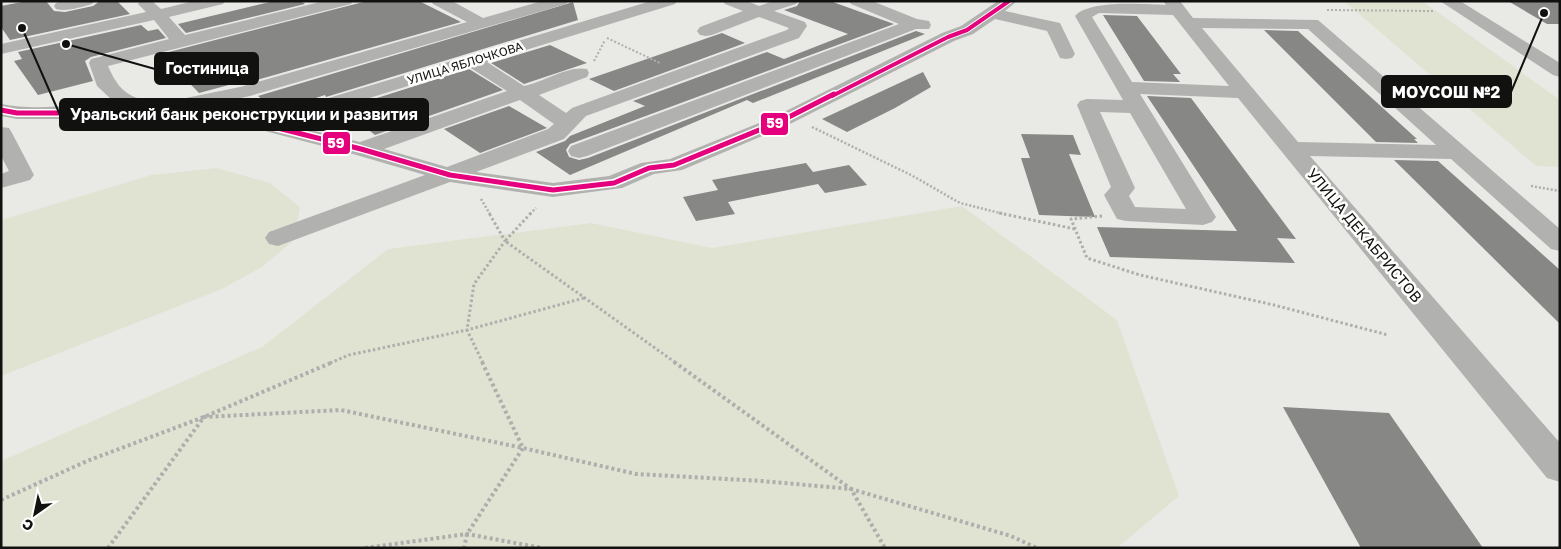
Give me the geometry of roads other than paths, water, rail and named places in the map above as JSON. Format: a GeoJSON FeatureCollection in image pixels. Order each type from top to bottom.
{"type":"FeatureCollection","features":[{"type":"Feature","properties":{"kind":"street"},"geometry":{"type":"LineString","coordinates":[[62,6],[86,1]]}},
{"type":"Feature","properties":{"kind":"street"},"geometry":{"type":"LineString","coordinates":[[143,1],[159,14],[163,22],[182,41]]}},
{"type":"Feature","properties":{"kind":"street"},"geometry":{"type":"LineString","coordinates":[[1,49],[217,1]]}},
{"type":"Feature","properties":{"kind":"street"},"geometry":{"type":"LineString","coordinates":[[129,104],[108,86],[98,63],[345,1]]}},
{"type":"Feature","properties":{"kind":"street"},"geometry":{"type":"LineString","coordinates":[[439,1],[482,24]]}},
{"type":"Feature","properties":{"kind":"street"},"geometry":{"type":"LineString","coordinates":[[160,109],[243,92],[560,1]]}},
{"type":"Feature","properties":{"kind":"street"},"geometry":{"type":"LineString","coordinates":[[278,238],[460,176],[556,134],[579,112],[793,34],[799,26],[732,1]]}},
{"type":"Feature","properties":{"kind":"street"},"geometry":{"type":"LineString","coordinates":[[706,31],[790,1]]}},
{"type":"Feature","properties":{"kind":"street"},"geometry":{"type":"LineString","coordinates":[[856,1],[914,24],[967,30]]}},
{"type":"Feature","properties":{"kind":"street"},"geometry":{"type":"LineString","coordinates":[[1,110],[17,113],[66,113],[129,104],[262,124],[460,176],[553,190],[614,183],[650,168],[674,165],[789,117],[948,37],[967,30],[1009,1]]}},
{"type":"Feature","properties":{"kind":"street"},"geometry":{"type":"LineString","coordinates":[[1448,1],[1560,71]]}},
{"type":"Feature","properties":{"kind":"street","name":"УЛИЦА ЯБЛОЧКОВА"},"geometry":{"type":"LineString","coordinates":[[262,124],[661,2]]}},
{"type":"Feature","properties":{"kind":"street"},"geometry":{"type":"LineString","coordinates":[[1137,107],[1087,105],[1124,188],[1116,195],[1126,214],[1203,217],[1083,16],[1096,8],[1179,12],[1312,24],[1560,243]]}},
{"type":"Feature","properties":{"kind":"street","name":"УЛИЦА ДЕКАБРИСТОВ"},"geometry":{"type":"LineString","coordinates":[[1179,12],[1560,468]]}},
{"type":"Feature","properties":{"kind":"street"},"geometry":{"type":"LineString","coordinates":[[992,13],[1054,27],[1066,54]]}},
{"type":"Feature","properties":{"kind":"street"},"geometry":{"type":"LineString","coordinates":[[579,151],[914,24]]}},
{"type":"Feature","properties":{"kind":"street"},"geometry":{"type":"LineString","coordinates":[[472,61],[567,123]]}},
{"type":"Feature","properties":{"kind":"street"},"geometry":{"type":"LineString","coordinates":[[361,149],[507,99],[521,92],[540,89],[580,73]]}},
{"type":"Feature","properties":{"kind":"street"},"geometry":{"type":"LineString","coordinates":[[1126,88],[1244,92]]}},
{"type":"Feature","properties":{"kind":"street"},"geometry":{"type":"LineString","coordinates":[[629,132],[644,142],[650,168]]}},
{"type":"Feature","properties":{"kind":"street"},"geometry":{"type":"LineString","coordinates":[[1,133],[22,175],[1,181]]}},
{"type":"Feature","properties":{"kind":"street"},"geometry":{"type":"LineString","coordinates":[[1293,149],[1457,152]]}},
{"type":"Feature","properties":{"kind":"place","name":"МОУСОШ №2"},"geometry":{"type":"Point","coordinates":[1544,13]}},
{"type":"Feature","properties":{"kind":"place","name":"Уральский банк реконструкции и развития"},"geometry":{"type":"Point","coordinates":[22,28]}},
{"type":"Feature","properties":{"kind":"place","name":"Гостиница"},"geometry":{"type":"Point","coordinates":[66,44]}}]}
